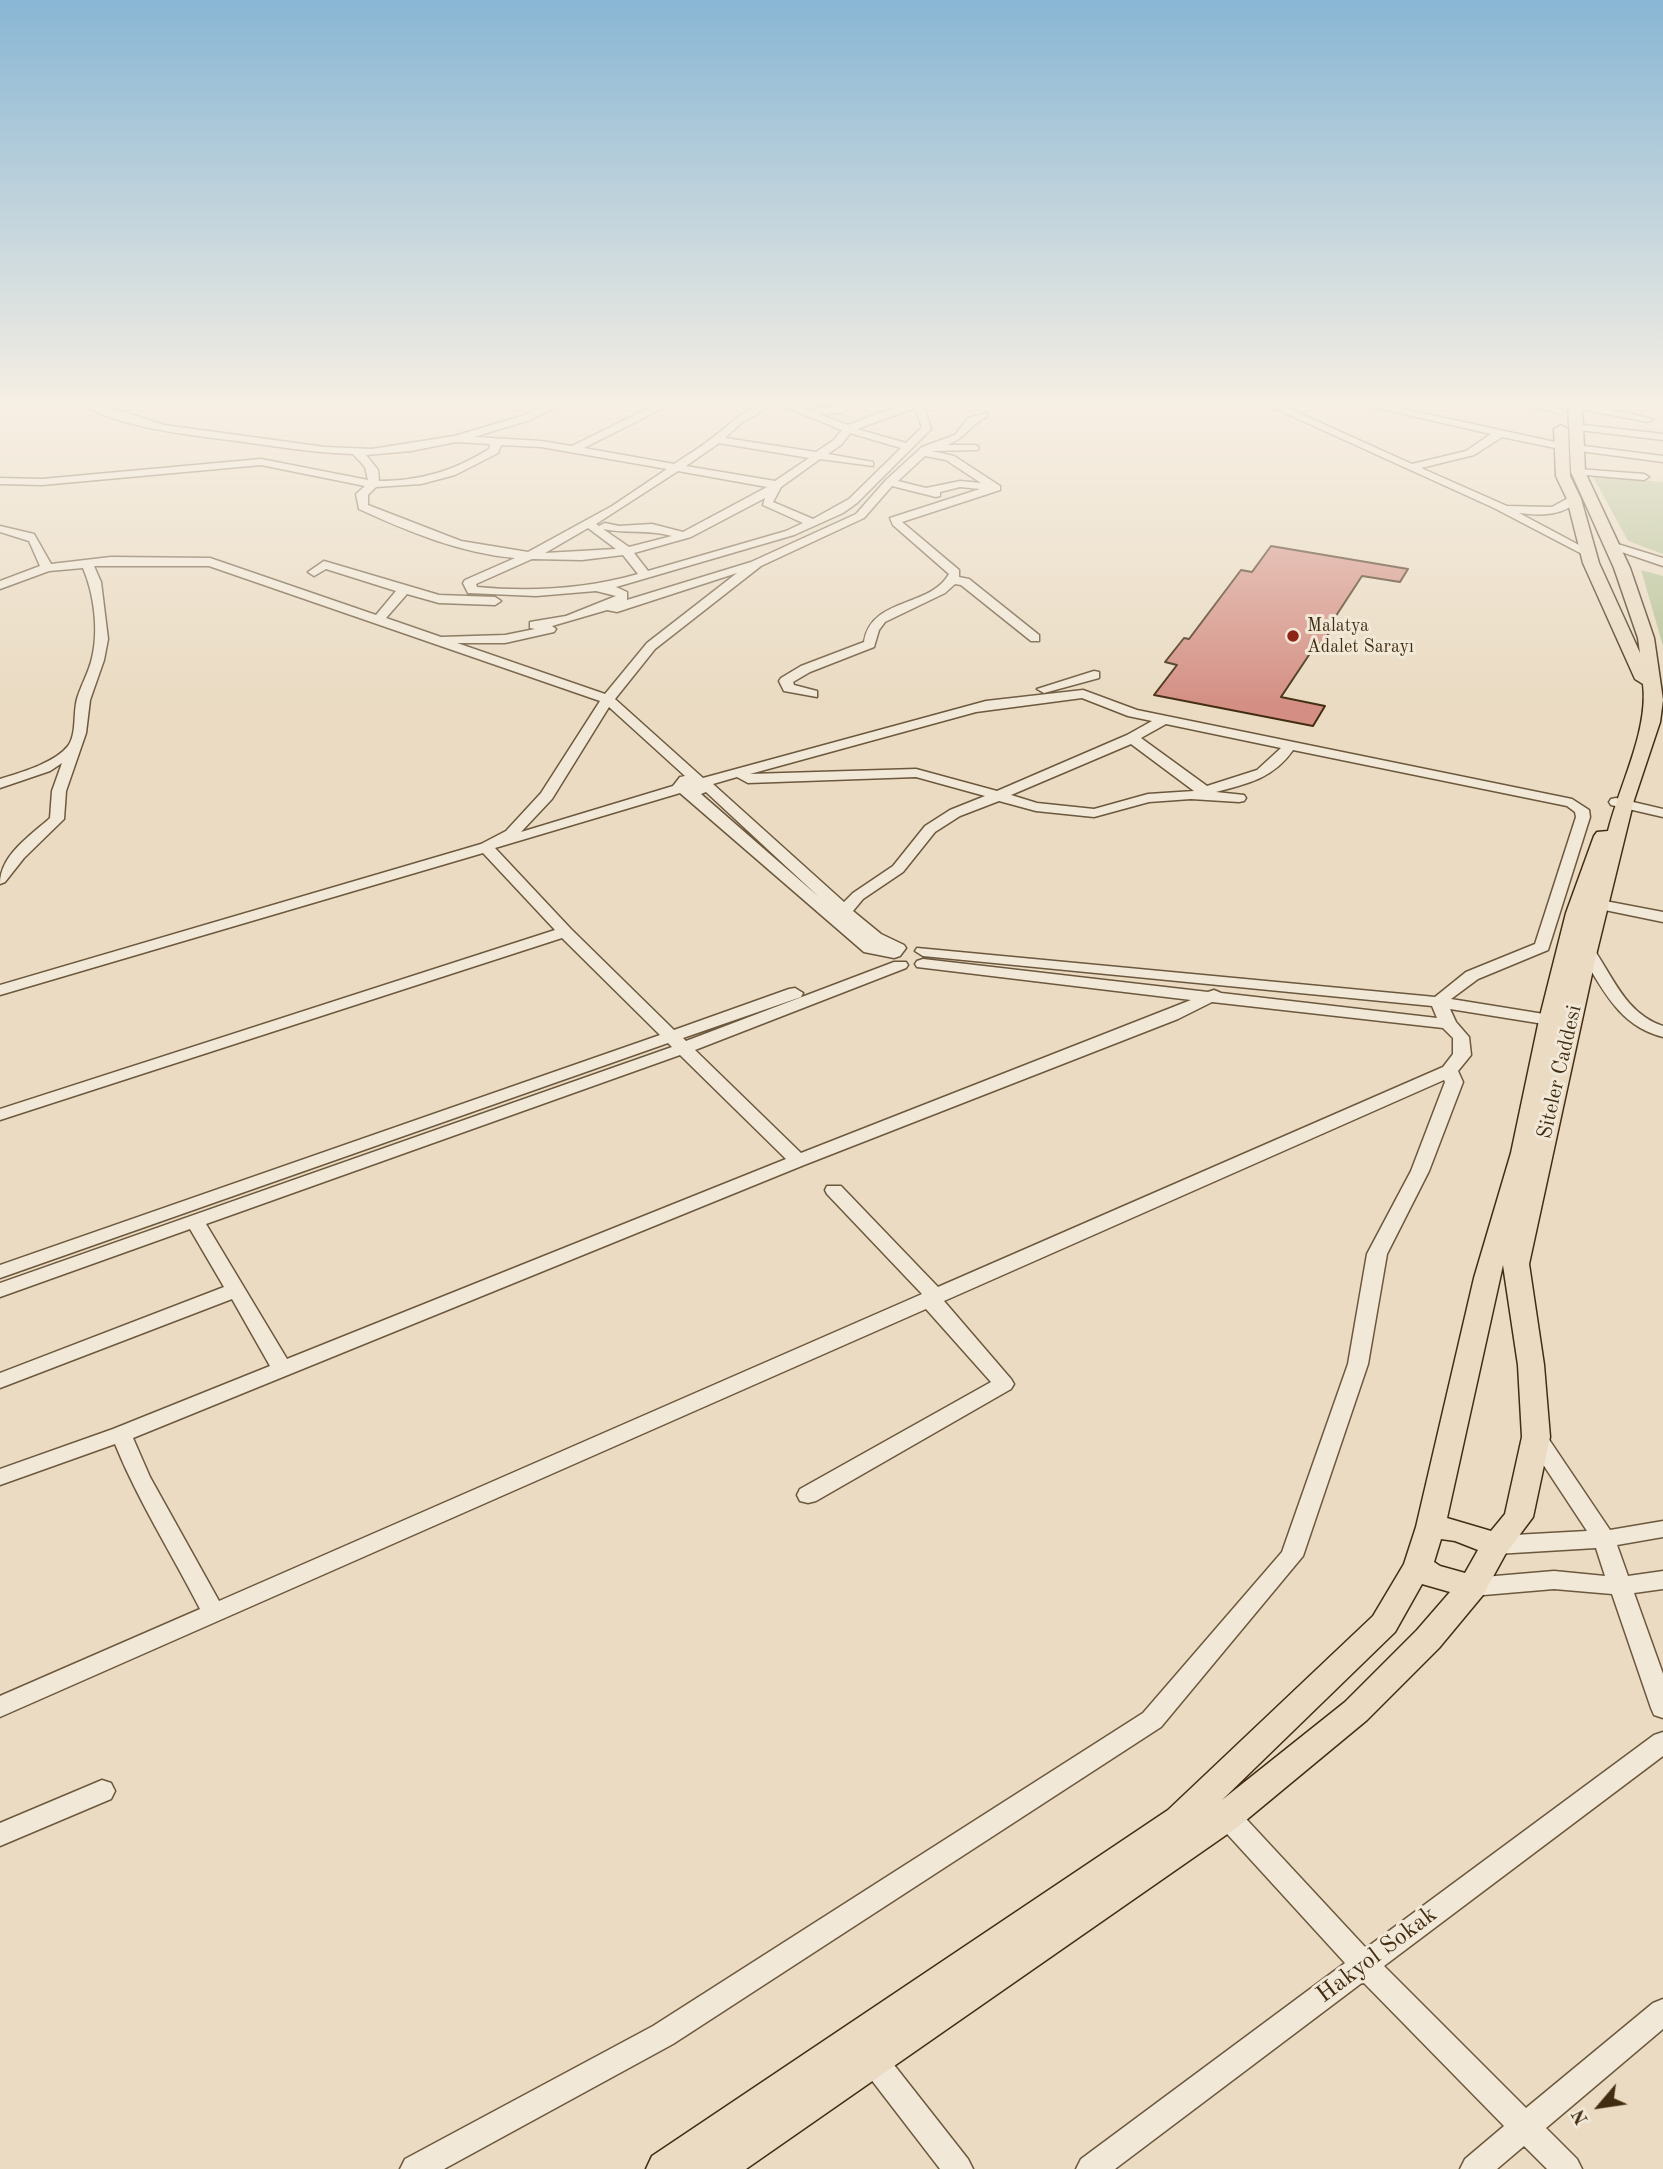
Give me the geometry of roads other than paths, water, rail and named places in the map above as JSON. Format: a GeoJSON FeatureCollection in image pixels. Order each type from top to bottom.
{"type":"FeatureCollection","features":[{"type":"Feature","properties":{"kind":"main road","name":"Siteler Caddesi"},"geometry":{"type":"LineString","coordinates":[[862,2049],[1227,1816],[1356,1711],[1428,1639],[1472,1587],[1496,1545],[1519,1517],[1536,1437],[1531,1365],[1516,1264],[1587,951],[1600,905],[1621,801],[1645,708],[1643,674],[1586,546],[1575,504]]}},
{"type":"Feature","properties":{"kind":"main road","name":"Siteler Caddesi"},"geometry":{"type":"LineString","coordinates":[[862,2049],[1180,1820],[1384,1624],[1418,1565],[1431,1527],[1487,1278],[1523,1153],[1550,1020],[1576,913],[1651,722],[1658,690],[1646,638],[1592,504]]}},
{"type":"Feature","properties":{"kind":"main road"},"geometry":{"type":"LineString","coordinates":[[1586,546],[1614,553]]}},
{"type":"Feature","properties":{"kind":"main road"},"geometry":{"type":"LineString","coordinates":[[1431,1527],[1458,1530],[1496,1545]]}},
{"type":"Feature","properties":{"kind":"main road"},"geometry":{"type":"LineString","coordinates":[[1418,1565],[1430,1575],[1472,1587]]}},
{"type":"Feature","properties":{"kind":"main road"},"geometry":{"type":"LineString","coordinates":[[665,2169],[862,2049]]}},
{"type":"Feature","properties":{"kind":"main road"},"geometry":{"type":"LineString","coordinates":[[713,2169],[862,2049]]}},
{"type":"Feature","properties":{"kind":"street"},"geometry":{"type":"LineString","coordinates":[[363,504],[363,507],[398,523],[490,551],[557,557],[626,551],[684,536],[745,504]]}},
{"type":"Feature","properties":{"kind":"street"},"geometry":{"type":"LineString","coordinates":[[620,504],[534,554],[469,583],[472,590],[494,592],[618,585],[790,533],[848,504]]}},
{"type":"Feature","properties":{"kind":"street"},"geometry":{"type":"LineString","coordinates":[[769,504],[813,523]]}},
{"type":"Feature","properties":{"kind":"street"},"geometry":{"type":"LineString","coordinates":[[432,639],[505,639],[540,632],[757,564],[860,516],[870,504]]}},
{"type":"Feature","properties":{"kind":"street"},"geometry":{"type":"LineString","coordinates":[[812,694],[789,688],[786,681],[796,673],[856,653],[870,645],[874,627],[886,616],[938,591],[953,580],[955,573],[895,520],[943,504]]}},
{"type":"Feature","properties":{"kind":"street"},"geometry":{"type":"LineString","coordinates":[[1494,504],[1586,546]]}},
{"type":"Feature","properties":{"kind":"street"},"geometry":{"type":"LineString","coordinates":[[1498,506],[1547,512],[1558,510],[1566,504]]}},
{"type":"Feature","properties":{"kind":"street"},"geometry":{"type":"LineString","coordinates":[[605,526],[632,520]]}},
{"type":"Feature","properties":{"kind":"street"},"geometry":{"type":"LineString","coordinates":[[589,524],[619,529],[652,527],[684,536]]}},
{"type":"Feature","properties":{"kind":"street"},"geometry":{"type":"LineString","coordinates":[[589,524],[626,551],[645,576]]}},
{"type":"Feature","properties":{"kind":"street"},"geometry":{"type":"LineString","coordinates":[[0,528],[31,535],[36,539],[47,568]]}},
{"type":"Feature","properties":{"kind":"street"},"geometry":{"type":"LineString","coordinates":[[1614,553],[1663,562]]}},
{"type":"Feature","properties":{"kind":"street"},"geometry":{"type":"LineString","coordinates":[[1614,553],[1663,572]]}},
{"type":"Feature","properties":{"kind":"street"},"geometry":{"type":"LineString","coordinates":[[0,585],[47,568],[87,563],[134,559],[209,562],[608,699],[695,785],[870,949],[897,956]]}},
{"type":"Feature","properties":{"kind":"street"},"geometry":{"type":"LineString","coordinates":[[310,559],[319,569],[439,599],[472,602],[611,589],[623,595],[650,589],[675,575],[702,567]]}},
{"type":"Feature","properties":{"kind":"street"},"geometry":{"type":"LineString","coordinates":[[0,879],[19,855],[57,819],[59,791],[74,749],[83,700],[98,660],[102,639],[95,582],[87,563]]}},
{"type":"Feature","properties":{"kind":"street"},"geometry":{"type":"LineString","coordinates":[[485,847],[511,834],[547,796],[608,699],[651,646],[757,564]]}},
{"type":"Feature","properties":{"kind":"street"},"geometry":{"type":"LineString","coordinates":[[953,580],[965,582],[1035,638]]}},
{"type":"Feature","properties":{"kind":"street"},"geometry":{"type":"LineString","coordinates":[[377,621],[404,590]]}},
{"type":"Feature","properties":{"kind":"street"},"geometry":{"type":"LineString","coordinates":[[534,625],[578,616],[621,601],[623,595]]}},
{"type":"Feature","properties":{"kind":"street"},"geometry":{"type":"LineString","coordinates":[[0,990],[738,771],[1094,675]]}},
{"type":"Feature","properties":{"kind":"street"},"geometry":{"type":"LineString","coordinates":[[977,708],[1083,694],[1116,709],[1163,720],[1572,803],[1582,810],[1583,817],[1542,947],[1468,978],[1446,992],[1438,1002]]}},
{"type":"Feature","properties":{"kind":"street"},"geometry":{"type":"LineString","coordinates":[[844,911],[858,896],[898,869],[930,829],[955,813],[1132,738],[1163,720]]}},
{"type":"Feature","properties":{"kind":"street"},"geometry":{"type":"LineString","coordinates":[[1132,738],[1204,795]]}},
{"type":"Feature","properties":{"kind":"street"},"geometry":{"type":"LineString","coordinates":[[1204,795],[1257,777],[1281,761],[1290,746]]}},
{"type":"Feature","properties":{"kind":"street"},"geometry":{"type":"LineString","coordinates":[[0,784],[45,768],[74,749]]}},
{"type":"Feature","properties":{"kind":"street"},"geometry":{"type":"LineString","coordinates":[[738,771],[748,779],[916,773],[1036,807],[1094,813],[1148,798],[1204,795],[1240,798]]}},
{"type":"Feature","properties":{"kind":"street"},"geometry":{"type":"LineString","coordinates":[[695,785],[897,956]]}},
{"type":"Feature","properties":{"kind":"street"},"geometry":{"type":"LineString","coordinates":[[1621,801],[1663,810]]}},
{"type":"Feature","properties":{"kind":"street"},"geometry":{"type":"LineString","coordinates":[[485,847],[565,932],[798,1161]]}},
{"type":"Feature","properties":{"kind":"street"},"geometry":{"type":"LineString","coordinates":[[1600,905],[1663,917]]}},
{"type":"Feature","properties":{"kind":"street"},"geometry":{"type":"LineString","coordinates":[[0,1115],[565,932]]}},
{"type":"Feature","properties":{"kind":"street"},"geometry":{"type":"LineString","coordinates":[[0,1290],[679,1042],[913,948],[923,957],[1448,1024]]}},
{"type":"Feature","properties":{"kind":"street"},"geometry":{"type":"LineString","coordinates":[[1587,951],[1621,1007],[1644,1028],[1663,1032]]}},
{"type":"Feature","properties":{"kind":"street"},"geometry":{"type":"LineString","coordinates":[[923,957],[1438,1002],[1550,1020]]}},
{"type":"Feature","properties":{"kind":"street"},"geometry":{"type":"LineString","coordinates":[[0,1477],[121,1434],[798,1161],[1172,1015],[1214,995]]}},
{"type":"Feature","properties":{"kind":"street"},"geometry":{"type":"LineString","coordinates":[[0,1707],[1449,1071],[1462,1055],[1461,1037],[1448,1024],[1438,1002]]}},
{"type":"Feature","properties":{"kind":"street"},"geometry":{"type":"LineString","coordinates":[[0,1272],[679,1042]]}},
{"type":"Feature","properties":{"kind":"street"},"geometry":{"type":"LineString","coordinates":[[415,2169],[663,2035],[1152,1720],[1292,1556],[1358,1364],[1377,1254],[1420,1171],[1454,1082],[1449,1071]]}},
{"type":"Feature","properties":{"kind":"street"},"geometry":{"type":"LineString","coordinates":[[808,1495],[1004,1384],[932,1298],[834,1190]]}},
{"type":"Feature","properties":{"kind":"street"},"geometry":{"type":"LineString","coordinates":[[195,1221],[282,1368]]}},
{"type":"Feature","properties":{"kind":"street"},"geometry":{"type":"LineString","coordinates":[[0,1381],[237,1290]]}},
{"type":"Feature","properties":{"kind":"street"},"geometry":{"type":"LineString","coordinates":[[121,1434],[140,1479],[165,1520],[214,1614]]}},
{"type":"Feature","properties":{"kind":"street"},"geometry":{"type":"LineString","coordinates":[[1536,1437],[1604,1539],[1663,1708]]}},
{"type":"Feature","properties":{"kind":"street"},"geometry":{"type":"LineString","coordinates":[[1496,1545],[1604,1539],[1663,1529]]}},
{"type":"Feature","properties":{"kind":"street"},"geometry":{"type":"LineString","coordinates":[[1472,1587],[1554,1580],[1622,1586],[1663,1580]]}},
{"type":"Feature","properties":{"kind":"street","name":"Hakyol Sokak"},"geometry":{"type":"LineString","coordinates":[[1091,2169],[1663,1742]]}},
{"type":"Feature","properties":{"kind":"street"},"geometry":{"type":"LineString","coordinates":[[0,1835],[102,1791]]}},
{"type":"Feature","properties":{"kind":"street"},"geometry":{"type":"LineString","coordinates":[[1227,1816],[1364,1965],[1567,2169]]}},
{"type":"Feature","properties":{"kind":"street"},"geometry":{"type":"LineString","coordinates":[[1475,2169],[1663,2012]]}},
{"type":"Feature","properties":{"kind":"street"},"geometry":{"type":"LineString","coordinates":[[862,2049],[958,2169]]}},
{"type":"Feature","properties":{"kind":"place","name":"Malatya Adalet Sarayı"},"geometry":{"type":"Point","coordinates":[1293,636]}}]}
